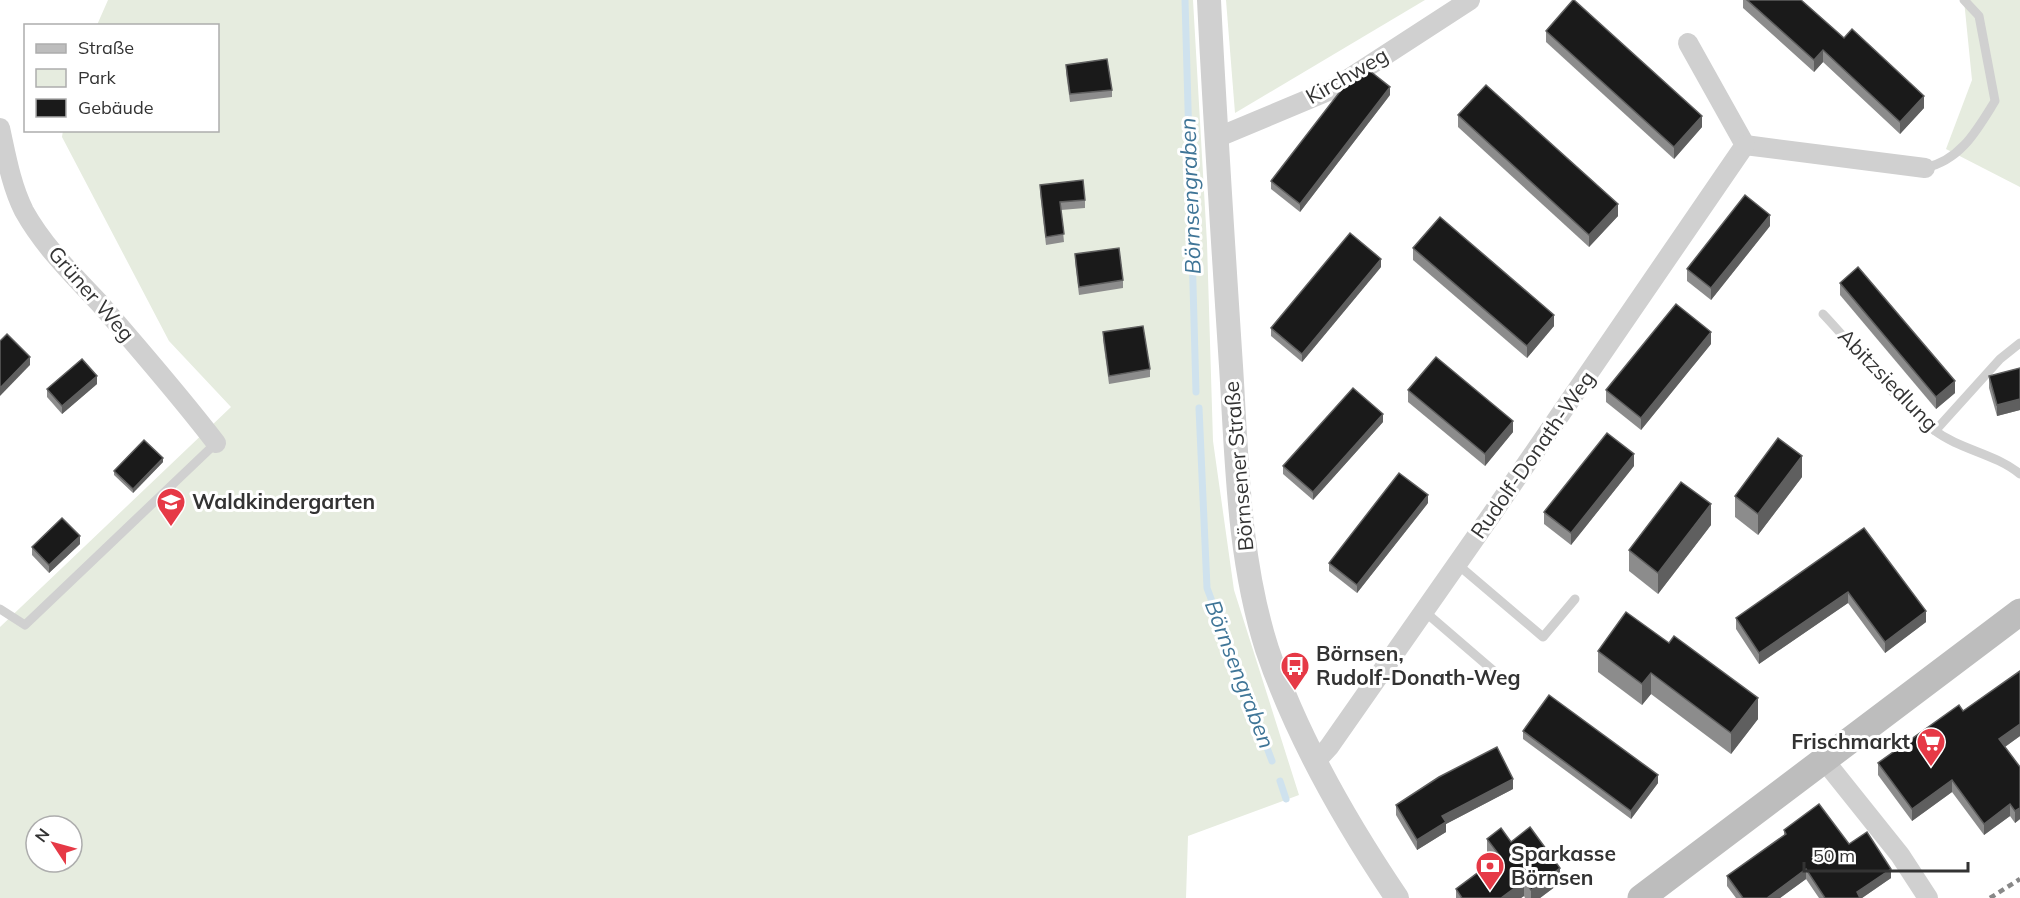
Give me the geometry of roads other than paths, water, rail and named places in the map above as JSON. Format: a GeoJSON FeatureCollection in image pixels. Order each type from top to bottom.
{"type":"FeatureCollection","features":[{"type":"Feature","properties":{"kind":"main road"},"geometry":{"type":"LineString","coordinates":[[1641,898],[2020,612]]}},
{"type":"Feature","properties":{"kind":"street","name":"Börnsener Straße"},"geometry":{"type":"LineString","coordinates":[[1209,0],[1240,493],[1249,579],[1267,648],[1288,705],[1316,761],[1397,898]]}},
{"type":"Feature","properties":{"kind":"street","name":"Kirchweg"},"geometry":{"type":"LineString","coordinates":[[1216,138],[1333,89],[1470,0]]}},
{"type":"Feature","properties":{"kind":"street"},"geometry":{"type":"LineString","coordinates":[[1688,43],[1745,145],[1925,168]]}},
{"type":"Feature","properties":{"kind":"street","name":"Grüner Weg"},"geometry":{"type":"LineString","coordinates":[[0,128],[11,177],[23,209],[35,228],[62,263],[180,396],[216,443]]}},
{"type":"Feature","properties":{"kind":"street","name":"Rudolf-Donath-Weg"},"geometry":{"type":"LineString","coordinates":[[1316,761],[1329,747],[1457,564],[1745,145]]}},
{"type":"Feature","properties":{"kind":"street"},"geometry":{"type":"LineString","coordinates":[[1824,760],[1900,855],[1928,898]]}},
{"type":"Feature","properties":{"kind":"lane"},"geometry":{"type":"LineString","coordinates":[[1925,168],[1940,165],[1970,142],[1995,100],[1979,16],[1964,0]]}},
{"type":"Feature","properties":{"kind":"lane","name":"Abitzsiedlung"},"geometry":{"type":"LineString","coordinates":[[1823,314],[1912,410],[1935,431],[1990,455],[2020,474]]}},
{"type":"Feature","properties":{"kind":"lane"},"geometry":{"type":"LineString","coordinates":[[1935,431],[2018,344]]}},
{"type":"Feature","properties":{"kind":"lane"},"geometry":{"type":"LineString","coordinates":[[0,609],[25,625],[216,443]]}},
{"type":"Feature","properties":{"kind":"lane"},"geometry":{"type":"LineString","coordinates":[[1457,564],[1543,637],[1575,599]]}},
{"type":"Feature","properties":{"kind":"lane"},"geometry":{"type":"LineString","coordinates":[[1424,611],[1510,685]]}},
{"type":"Feature","properties":{"kind":"waterway","name":"Börnsengraben"},"geometry":{"type":"LineString","coordinates":[[1185,0],[1196,392]]}},
{"type":"Feature","properties":{"kind":"waterway","name":"Börnsengraben"},"geometry":{"type":"LineString","coordinates":[[1199,408],[1207,588],[1272,761]]}},
{"type":"Feature","properties":{"kind":"waterway","name":"Börnsengraben"},"geometry":{"type":"LineString","coordinates":[[1280,781],[1286,799]]}},
{"type":"Feature","properties":{"kind":"railway"},"geometry":{"type":"LineString","coordinates":[[1990,898],[2020,879]]}},
{"type":"Feature","properties":{"kind":"place","name":"Waldkindergarten"},"geometry":{"type":"Point","coordinates":[171,528]}},
{"type":"Feature","properties":{"kind":"place","name":"Börnsen, Rudolf-Donath-Weg"},"geometry":{"type":"Point","coordinates":[1295,692]}},
{"type":"Feature","properties":{"kind":"place","name":"Frischmarkt"},"geometry":{"type":"Point","coordinates":[1931,768]}},
{"type":"Feature","properties":{"kind":"place","name":"Sparkasse Börnsen"},"geometry":{"type":"Point","coordinates":[1490,892]}}]}
